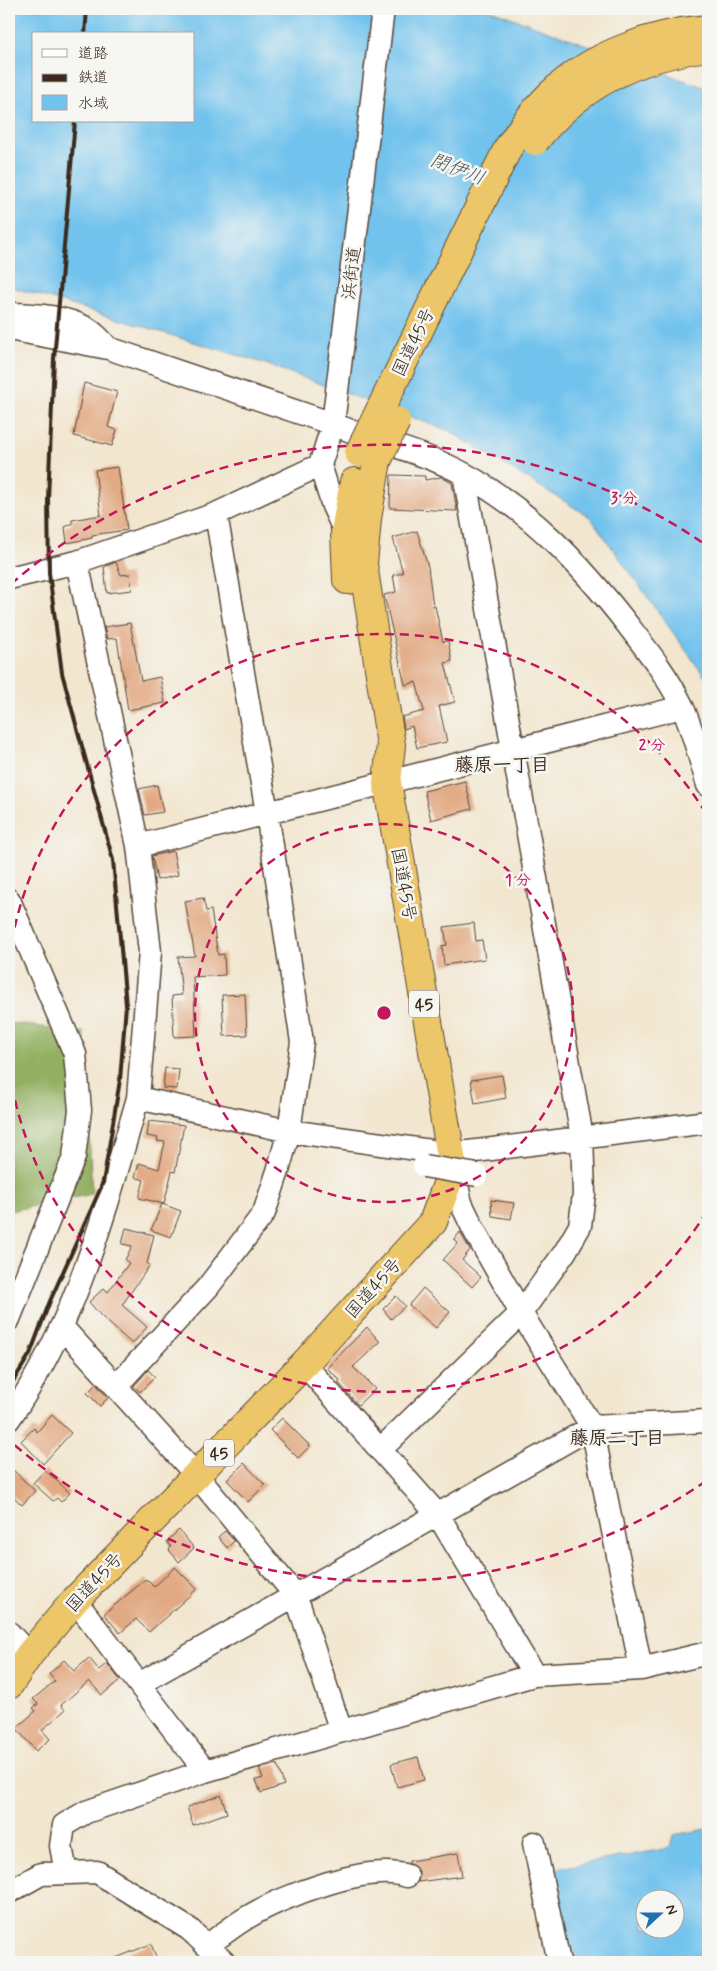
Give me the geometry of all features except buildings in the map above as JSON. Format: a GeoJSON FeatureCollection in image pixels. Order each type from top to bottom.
{"type":"FeatureCollection","features":[{"type":"Feature","properties":{"kind":"highway","name":"国道45号"},"geometry":{"type":"LineString","coordinates":[[9,1685],[29,1655],[75,1600],[304,1364],[433,1222],[461,1166],[387,782],[373,751],[347,579],[345,532],[368,457],[508,148],[530,117],[552,93],[577,74],[604,59],[640,42],[669,34],[708,29]]}},
{"type":"Feature","properties":{"kind":"highway","name":"国道45号"},"geometry":{"type":"LineString","coordinates":[[387,782],[390,745],[363,564],[367,519],[368,457],[522,159],[549,122],[579,96],[611,75],[644,61],[680,51],[708,47]]}},
{"type":"Feature","properties":{"kind":"street","name":"浜街道"},"geometry":{"type":"LineString","coordinates":[[320,465],[333,424],[383,9]]}},
{"type":"Feature","properties":{"kind":"street"},"geometry":{"type":"LineString","coordinates":[[9,314],[46,317],[83,326],[108,348]]}},
{"type":"Feature","properties":{"kind":"street"},"geometry":{"type":"LineString","coordinates":[[9,329],[108,348],[333,424],[365,437],[427,456],[464,474],[496,493],[553,539],[596,584],[644,645],[667,679],[682,707],[708,785]]}},
{"type":"Feature","properties":{"kind":"street"},"geometry":{"type":"LineString","coordinates":[[9,578],[76,562],[216,514],[320,465],[333,506],[345,532]]}},
{"type":"Feature","properties":{"kind":"street"},"geometry":{"type":"LineString","coordinates":[[380,1450],[522,1312],[565,1252],[580,1226],[584,1194],[582,1137],[464,474]]}},
{"type":"Feature","properties":{"kind":"street"},"geometry":{"type":"LineString","coordinates":[[116,1386],[208,1287],[264,1213],[289,1131],[302,1042],[267,813],[216,514]]}},
{"type":"Feature","properties":{"kind":"street"},"geometry":{"type":"LineString","coordinates":[[9,1419],[23,1398],[62,1327],[95,1245],[138,1098],[150,952],[138,846],[76,562]]}},
{"type":"Feature","properties":{"kind":"street"},"geometry":{"type":"LineString","coordinates":[[138,846],[682,707]]}},
{"type":"Feature","properties":{"kind":"street"},"geometry":{"type":"LineString","coordinates":[[9,900],[75,1054],[80,1110],[74,1158],[9,1319]]}},
{"type":"Feature","properties":{"kind":"street"},"geometry":{"type":"LineString","coordinates":[[138,1098],[461,1166]]}},
{"type":"Feature","properties":{"kind":"street"},"geometry":{"type":"LineString","coordinates":[[424,1166],[461,1166],[582,1137],[708,1122]]}},
{"type":"Feature","properties":{"kind":"street"},"geometry":{"type":"LineString","coordinates":[[461,1166],[461,1203],[522,1312],[592,1427],[641,1669]]}},
{"type":"Feature","properties":{"kind":"street"},"geometry":{"type":"LineString","coordinates":[[62,1327],[197,1476],[296,1596],[341,1730]]}},
{"type":"Feature","properties":{"kind":"street"},"geometry":{"type":"LineString","coordinates":[[304,1364],[438,1515],[534,1675]]}},
{"type":"Feature","properties":{"kind":"street"},"geometry":{"type":"LineString","coordinates":[[139,1684],[592,1427],[708,1421]]}},
{"type":"Feature","properties":{"kind":"street"},"geometry":{"type":"LineString","coordinates":[[75,1600],[206,1770]]}},
{"type":"Feature","properties":{"kind":"street"},"geometry":{"type":"LineString","coordinates":[[9,1633],[29,1655]]}},
{"type":"Feature","properties":{"kind":"street"},"geometry":{"type":"LineString","coordinates":[[66,1873],[61,1846],[64,1825],[86,1812],[206,1770],[534,1675],[641,1669],[708,1653]]}},
{"type":"Feature","properties":{"kind":"street"},"geometry":{"type":"LineString","coordinates":[[534,1843],[559,1962]]}},
{"type":"Feature","properties":{"kind":"street"},"geometry":{"type":"LineString","coordinates":[[9,1892],[41,1874],[97,1872],[189,1929],[224,1962]]}},
{"type":"Feature","properties":{"kind":"street"},"geometry":{"type":"LineString","coordinates":[[207,1946],[248,1917],[323,1885],[358,1875],[382,1872],[395,1872],[407,1876]]}},
{"type":"Feature","properties":{"kind":"green space"},"geometry":{"type":"Polygon","coordinates":[[[9,1023],[84,1032],[92,1194],[10,1211],[9,1225],[9,1023]]]}},
{"type":"Feature","properties":{"kind":"water","name":"閉伊川"},"geometry":{"type":"Polygon","coordinates":[[[9,9],[488,9],[708,89],[708,681],[590,517],[450,431],[263,363],[9,286],[9,9]]]}},
{"type":"Feature","properties":{"kind":"water"},"geometry":{"type":"Polygon","coordinates":[[[708,1829],[708,1962],[572,1962],[554,1869],[670,1848],[673,1835],[708,1829]]]}},
{"type":"Feature","properties":{"kind":"railway"},"geometry":{"type":"LineString","coordinates":[[85,32],[87,9]]}},
{"type":"Feature","properties":{"kind":"railway"},"geometry":{"type":"LineString","coordinates":[[9,1388],[30,1354],[50,1301],[103,1183],[120,1080],[126,1005],[113,860],[62,673],[49,573],[48,499],[54,359],[75,122]]}},
{"type":"Feature","properties":{"kind":"district","name":"藤原一丁目"},"geometry":{"type":"Point","coordinates":[502,764]}},
{"type":"Feature","properties":{"kind":"district","name":"藤原二丁目"},"geometry":{"type":"Point","coordinates":[617,1437]}}]}
